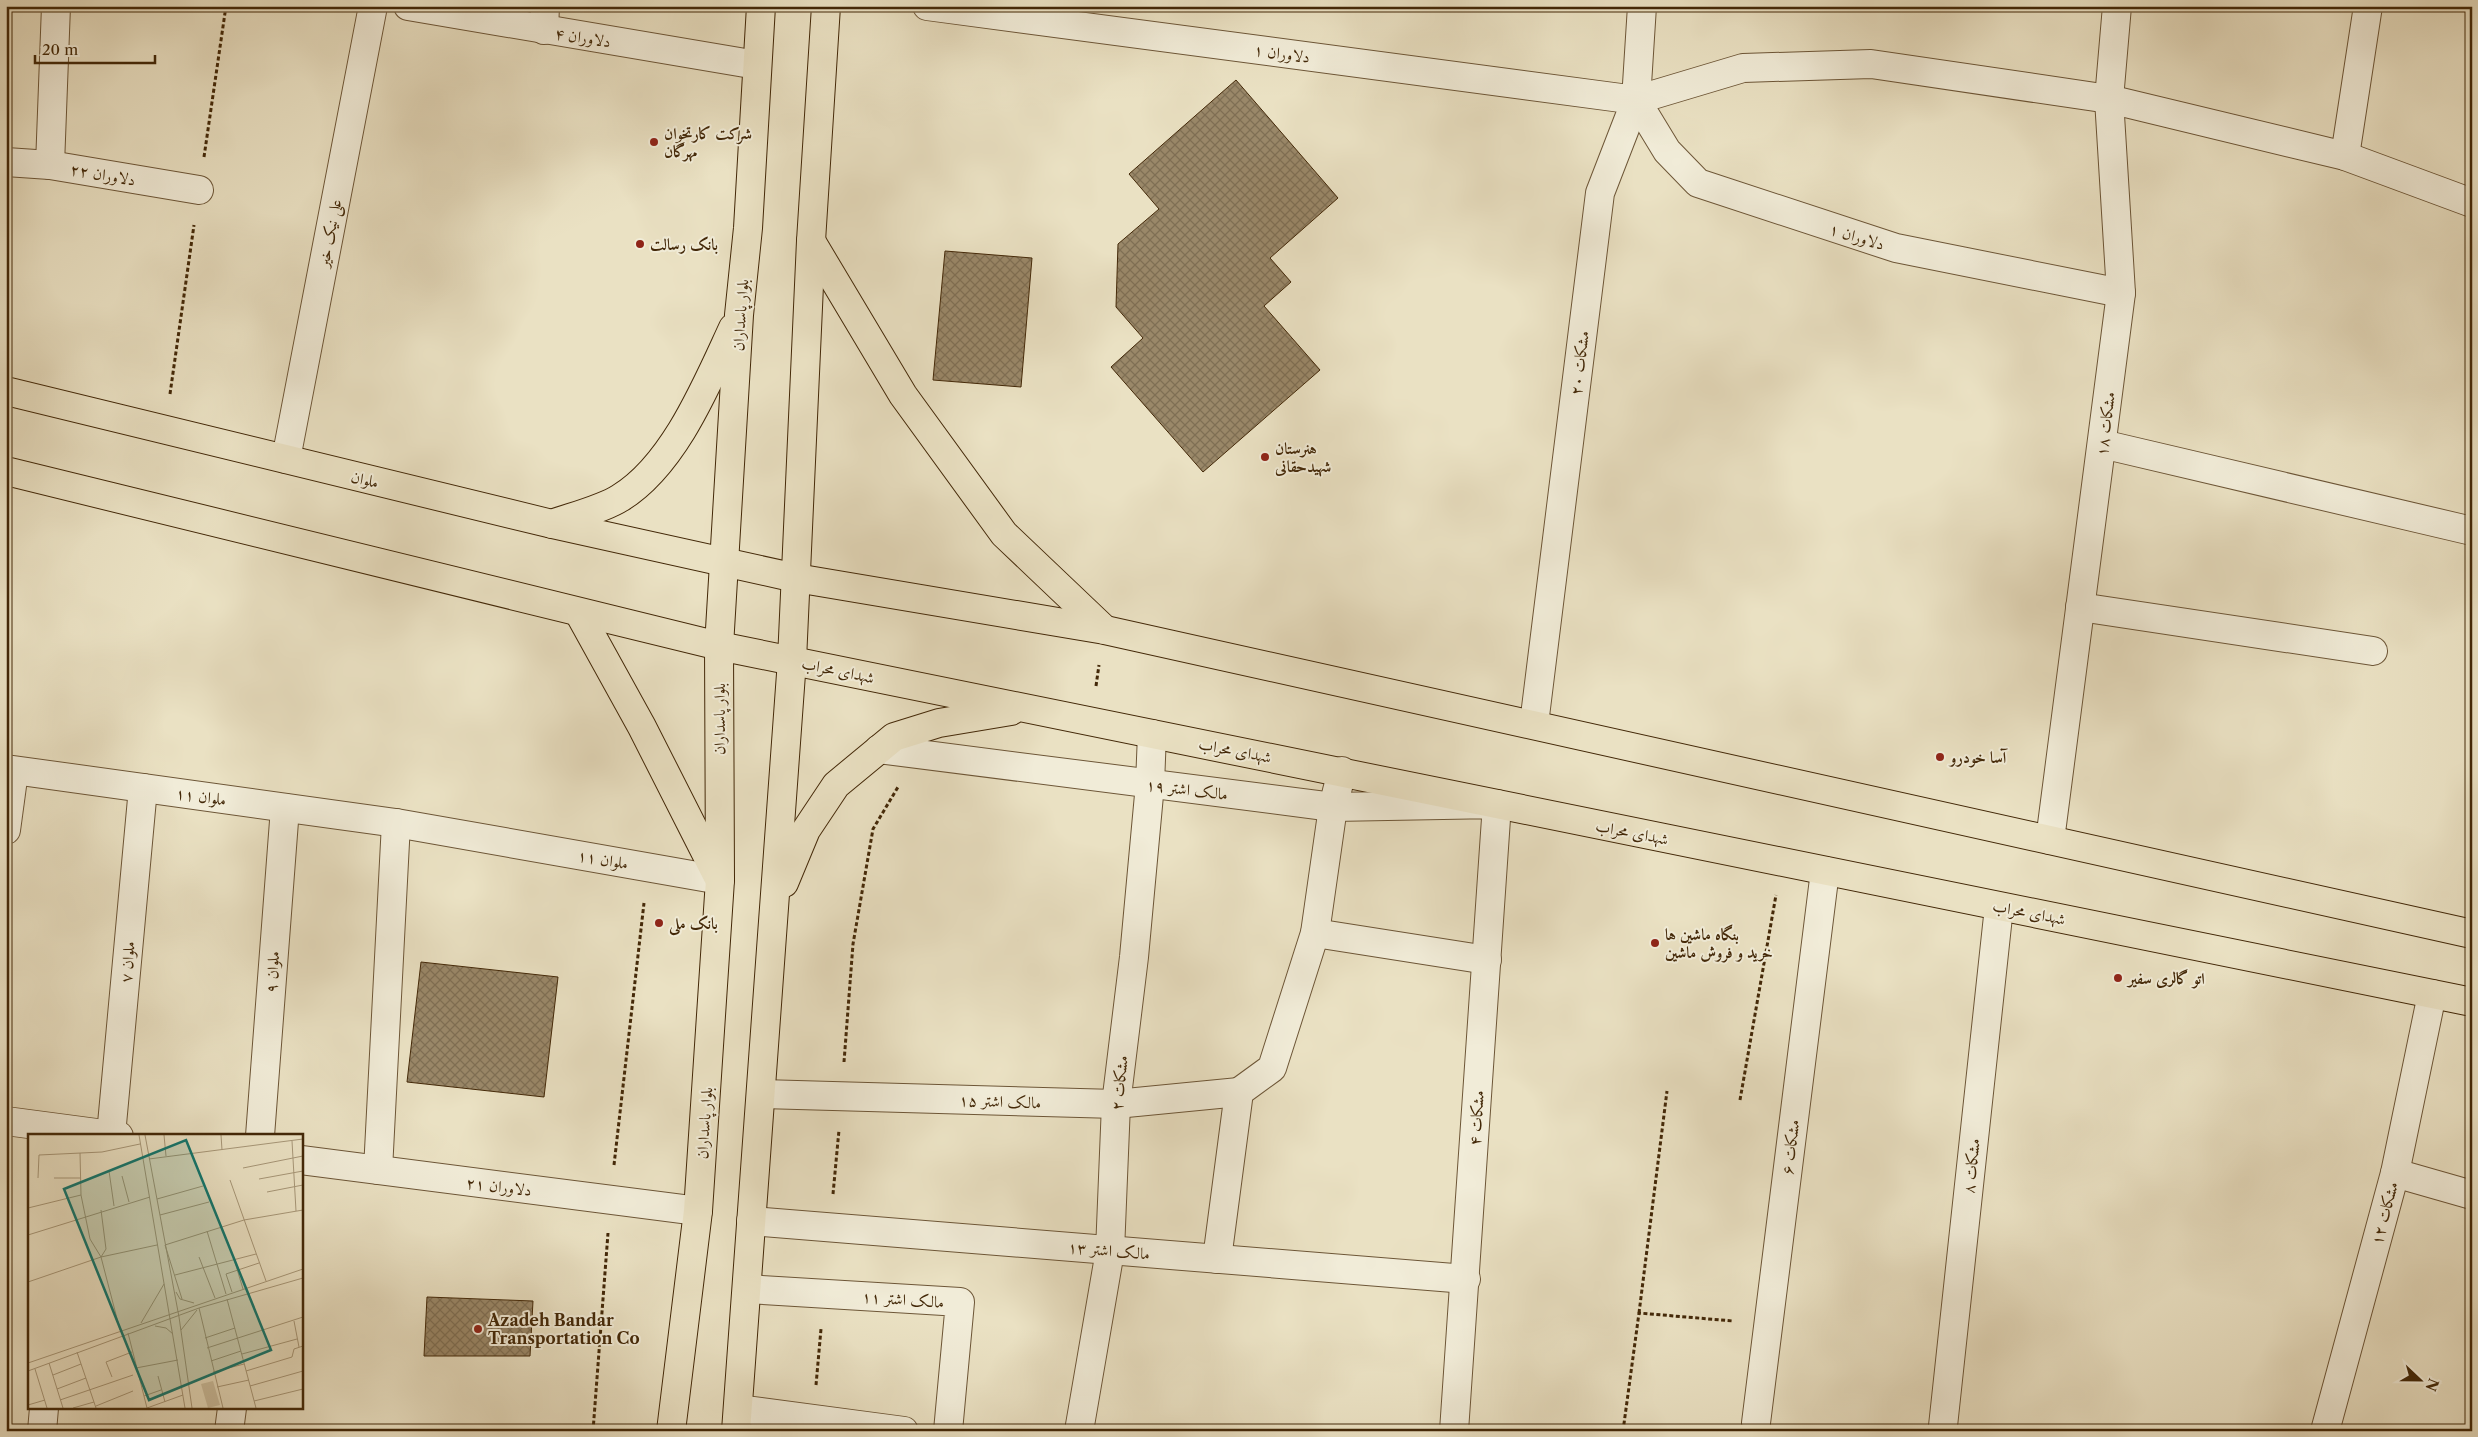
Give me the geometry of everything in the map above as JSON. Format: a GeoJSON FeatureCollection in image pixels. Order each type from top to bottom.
{"type":"FeatureCollection","features":[{"type":"Feature","properties":{"kind":"main road","name":"بلوار پاسداران"},"geometry":{"type":"LineString","coordinates":[[672,1431],[698,1211],[720,880],[718,646],[725,562],[739,315],[748,228],[761,6]]}},
{"type":"Feature","properties":{"kind":"main road"},"geometry":{"type":"LineString","coordinates":[[737,1420],[792,660],[811,241],[826,6]]}},
{"type":"Feature","properties":{"kind":"main road"},"geometry":{"type":"LineString","coordinates":[[811,241],[903,395],[1004,534],[1105,630]]}},
{"type":"Feature","properties":{"kind":"main road"},"geometry":{"type":"LineString","coordinates":[[552,524],[619,499],[656,468],[698,402],[739,315]]}},
{"type":"Feature","properties":{"kind":"main road","name":"ملوان"},"geometry":{"type":"LineString","coordinates":[[6,391],[552,524],[796,578]]}},
{"type":"Feature","properties":{"kind":"main road"},"geometry":{"type":"LineString","coordinates":[[6,472],[718,646]]}},
{"type":"Feature","properties":{"kind":"main road"},"geometry":{"type":"LineString","coordinates":[[796,578],[1105,630],[2472,934]]}},
{"type":"Feature","properties":{"kind":"main road"},"geometry":{"type":"LineString","coordinates":[[579,613],[642,728],[720,880]]}},
{"type":"Feature","properties":{"kind":"main road","name":"شهدای محراب"},"geometry":{"type":"LineString","coordinates":[[718,646],[1342,771],[1999,907],[2472,1002]]}},
{"type":"Feature","properties":{"kind":"main road"},"geometry":{"type":"LineString","coordinates":[[774,908],[806,830],[836,785],[894,737],[939,723],[1027,708]]}},
{"type":"Feature","properties":{"kind":"street"},"geometry":{"type":"LineString","coordinates":[[50,165],[56,6]]}},
{"type":"Feature","properties":{"kind":"street","name":"علی نیک خیر"},"geometry":{"type":"LineString","coordinates":[[286,459],[373,6]]}},
{"type":"Feature","properties":{"kind":"street","name":"دلاوران ۴"},"geometry":{"type":"LineString","coordinates":[[408,6],[545,18],[757,65]]}},
{"type":"Feature","properties":{"kind":"street","name":"دلاوران ۱"},"geometry":{"type":"LineString","coordinates":[[927,6],[1636,100],[1743,68],[1871,64],[2109,99],[2345,156],[2472,204]]}},
{"type":"Feature","properties":{"kind":"street","name":"مشکات ۲۰"},"geometry":{"type":"LineString","coordinates":[[1534,724],[1600,192],[1636,100],[1642,6]]}},
{"type":"Feature","properties":{"kind":"street","name":"مشکات ۱۸"},"geometry":{"type":"LineString","coordinates":[[2050,840],[2121,293],[2109,99],[2117,6]]}},
{"type":"Feature","properties":{"kind":"street"},"geometry":{"type":"LineString","coordinates":[[2345,156],[2368,6]]}},
{"type":"Feature","properties":{"kind":"street","name":"دلاوران ۱"},"geometry":{"type":"LineString","coordinates":[[1636,100],[1667,151],[1698,183],[1896,248],[2121,293]]}},
{"type":"Feature","properties":{"kind":"street","name":"دلاوران ۲۲"},"geometry":{"type":"LineString","coordinates":[[6,162],[50,165],[199,190]]}},
{"type":"Feature","properties":{"kind":"street"},"geometry":{"type":"LineString","coordinates":[[2102,444],[2472,531]]}},
{"type":"Feature","properties":{"kind":"street"},"geometry":{"type":"LineString","coordinates":[[2080,607],[2373,651]]}},
{"type":"Feature","properties":{"kind":"street","name":"مشکات ۲"},"geometry":{"type":"LineString","coordinates":[[1079,1431],[1110,1251],[1116,1104],[1134,957],[1150,784],[1152,734]]}},
{"type":"Feature","properties":{"kind":"street","name":"مالک اشتر ۱۹"},"geometry":{"type":"LineString","coordinates":[[879,749],[1334,807],[1497,804]]}},
{"type":"Feature","properties":{"kind":"street"},"geometry":{"type":"LineString","coordinates":[[6,830],[10,770]]}},
{"type":"Feature","properties":{"kind":"street","name":"ملوان ۱۱"},"geometry":{"type":"LineString","coordinates":[[10,770],[396,824],[720,880]]}},
{"type":"Feature","properties":{"kind":"street"},"geometry":{"type":"LineString","coordinates":[[1217,1259],[1238,1092],[1272,1068],[1315,933],[1334,807],[1342,771]]}},
{"type":"Feature","properties":{"kind":"street","name":"ملوان ۷"},"geometry":{"type":"LineString","coordinates":[[115,1134],[142,788]]}},
{"type":"Feature","properties":{"kind":"street","name":"مشکات ۴"},"geometry":{"type":"LineString","coordinates":[[1454,1431],[1466,1279],[1497,804]]}},
{"type":"Feature","properties":{"kind":"street","name":"ملوان ۹"},"geometry":{"type":"LineString","coordinates":[[260,1134],[285,808]]}},
{"type":"Feature","properties":{"kind":"street"},"geometry":{"type":"LineString","coordinates":[[378,1170],[396,824]]}},
{"type":"Feature","properties":{"kind":"street","name":"مشکات ۶"},"geometry":{"type":"LineString","coordinates":[[1756,1423],[1825,871]]}},
{"type":"Feature","properties":{"kind":"street","name":"مشکات ۸"},"geometry":{"type":"LineString","coordinates":[[1943,1426],[1999,907]]}},
{"type":"Feature","properties":{"kind":"street"},"geometry":{"type":"LineString","coordinates":[[1315,933],[1487,960]]}},
{"type":"Feature","properties":{"kind":"street","name":"مشکات ۱۲"},"geometry":{"type":"LineString","coordinates":[[2325,1431],[2395,1172],[2432,994]]}},
{"type":"Feature","properties":{"kind":"street","name":"مالک اشتر ۱۵"},"geometry":{"type":"LineString","coordinates":[[761,1094],[1116,1104],[1238,1092]]}},
{"type":"Feature","properties":{"kind":"street"},"geometry":{"type":"LineString","coordinates":[[6,1121],[76,1133],[96,1134]]}},
{"type":"Feature","properties":{"kind":"street","name":"دلاوران ۲۱"},"geometry":{"type":"LineString","coordinates":[[302,1160],[698,1211]]}},
{"type":"Feature","properties":{"kind":"street"},"geometry":{"type":"LineString","coordinates":[[2395,1172],[2472,1195]]}},
{"type":"Feature","properties":{"kind":"street","name":"مالک اشتر ۱۳"},"geometry":{"type":"LineString","coordinates":[[751,1221],[1466,1279]]}},
{"type":"Feature","properties":{"kind":"street","name":"مالک اشتر ۱۱"},"geometry":{"type":"LineString","coordinates":[[747,1289],[960,1302],[948,1431]]}},
{"type":"Feature","properties":{"kind":"street"},"geometry":{"type":"LineString","coordinates":[[42,1431],[44,1410]]}},
{"type":"Feature","properties":{"kind":"street"},"geometry":{"type":"LineString","coordinates":[[229,1431],[232,1410]]}},
{"type":"Feature","properties":{"kind":"street"},"geometry":{"type":"LineString","coordinates":[[737,1420],[904,1431]]}},
{"type":"Feature","properties":{"kind":"path"},"geometry":{"type":"LineString","coordinates":[[1090,721],[1105,630]]}},
{"type":"Feature","properties":{"kind":"path"},"geometry":{"type":"LineString","coordinates":[[1740,1100],[1782,862]]}},
{"type":"Feature","properties":{"kind":"path"},"geometry":{"type":"LineString","coordinates":[[593,1431],[610,1200],[648,867]]}},
{"type":"Feature","properties":{"kind":"path"},"geometry":{"type":"LineString","coordinates":[[1623,1431],[1667,1091]]}},
{"type":"Feature","properties":{"kind":"path"},"geometry":{"type":"LineString","coordinates":[[1639,1313],[1768,1324]]}},
{"type":"Feature","properties":{"kind":"building"},"geometry":{"type":"Polygon","coordinates":[[[1236,80],[1338,198],[1270,258],[1291,282],[1264,306],[1320,370],[1203,472],[1111,367],[1143,338],[1116,307],[1118,244],[1159,209],[1129,174],[1236,80]]]}},
{"type":"Feature","properties":{"kind":"building"},"geometry":{"type":"Polygon","coordinates":[[[945,251],[1032,258],[1021,387],[933,380],[945,251]]]}},
{"type":"Feature","properties":{"kind":"building"},"geometry":{"type":"Polygon","coordinates":[[[421,962],[558,977],[544,1097],[407,1082],[421,962]]]}},
{"type":"Feature","properties":{"kind":"building","name":"Azadeh Bandar Transportation Co"},"geometry":{"type":"Polygon","coordinates":[[[427,1297],[533,1301],[530,1356],[424,1356],[427,1297]]]}},
{"type":"Feature","properties":{"kind":"place","name":"شرکت کارتخوان مهرگان"},"geometry":{"type":"Point","coordinates":[654,142]}},
{"type":"Feature","properties":{"kind":"place","name":"بانک رسالت"},"geometry":{"type":"Point","coordinates":[640,244]}},
{"type":"Feature","properties":{"kind":"place","name":"هنرستان شهیدحقانی"},"geometry":{"type":"Point","coordinates":[1265,457]}},
{"type":"Feature","properties":{"kind":"place","name":"آسا خودرو"},"geometry":{"type":"Point","coordinates":[1940,757]}},
{"type":"Feature","properties":{"kind":"place","name":"بانک ملی"},"geometry":{"type":"Point","coordinates":[659,923]}},
{"type":"Feature","properties":{"kind":"place","name":"بنگاه ماشین ها خرید و فروش ماشین"},"geometry":{"type":"Point","coordinates":[1655,943]}},
{"type":"Feature","properties":{"kind":"place","name":"اتو گالری سفیر"},"geometry":{"type":"Point","coordinates":[2118,978]}},
{"type":"Feature","properties":{"kind":"place","name":"Azadeh Bandar Transportation Co"},"geometry":{"type":"Point","coordinates":[478,1329]}}]}
